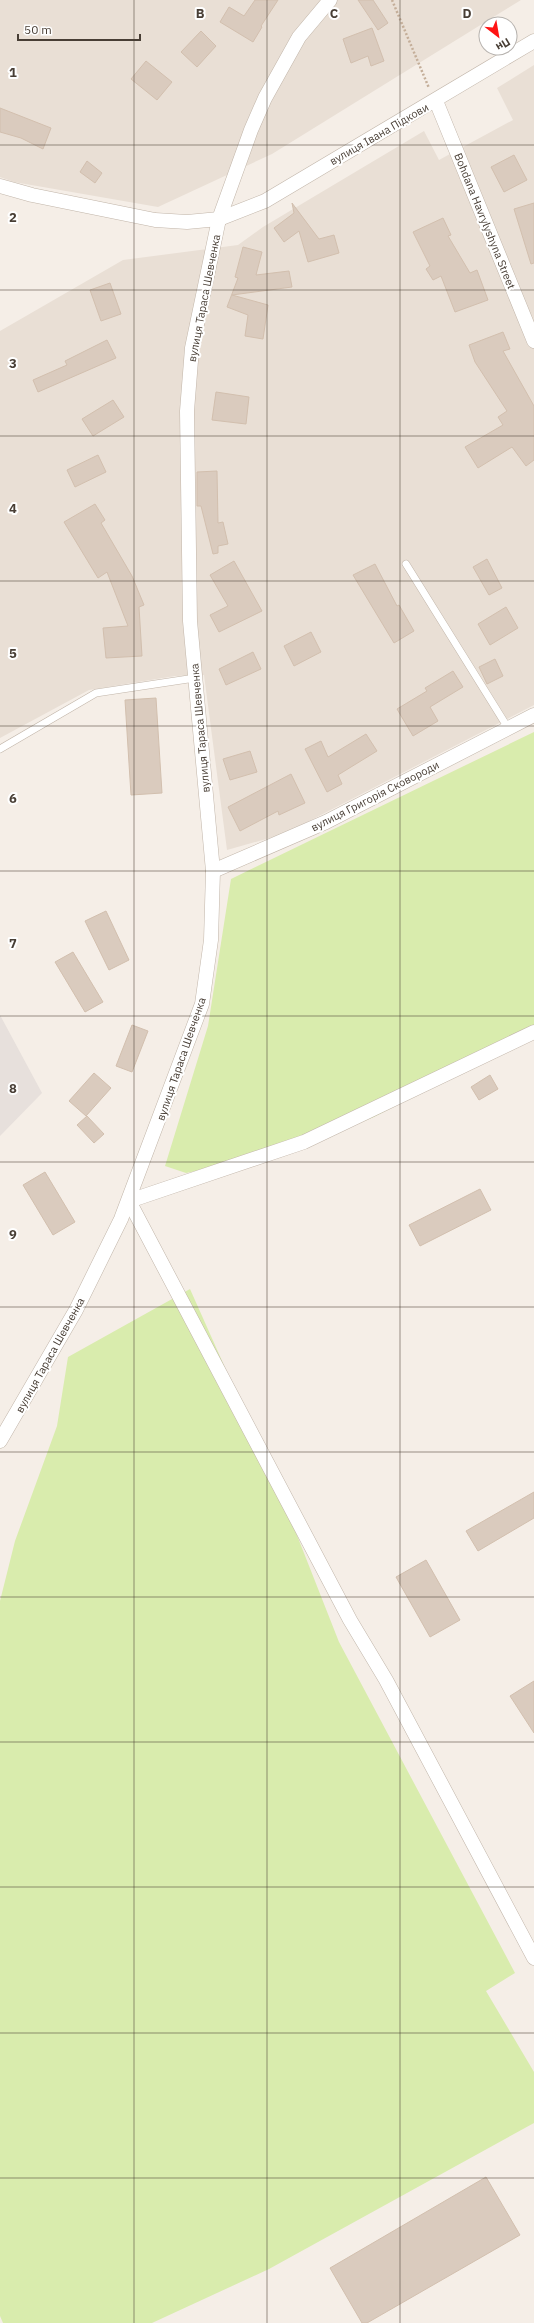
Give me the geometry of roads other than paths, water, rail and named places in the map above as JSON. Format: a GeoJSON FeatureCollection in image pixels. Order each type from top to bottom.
{"type":"FeatureCollection","features":[{"type":"Feature","properties":{"kind":"street","name":"вулиця Тараса Шевченка"},"geometry":{"type":"LineString","coordinates":[[0,1441],[76,1310],[122,1219],[202,1004],[211,940],[213,871],[190,621],[187,411],[192,348],[219,219],[251,130],[265,98],[299,37],[330,0]]}},
{"type":"Feature","properties":{"kind":"street","name":"вулиця Івана Підкови"},"geometry":{"type":"LineString","coordinates":[[0,186],[32,196],[155,220],[187,222],[219,219],[265,200],[436,101],[534,41]]}},
{"type":"Feature","properties":{"kind":"street","name":"Bohdana Havrylyshyna Street"},"geometry":{"type":"LineString","coordinates":[[436,101],[534,341]]}},
{"type":"Feature","properties":{"kind":"street","name":"вулиця Григорія Сковороди"},"geometry":{"type":"LineString","coordinates":[[213,871],[326,822],[534,715]]}},
{"type":"Feature","properties":{"kind":"street"},"geometry":{"type":"LineString","coordinates":[[533,1954],[386,1680],[350,1620],[129,1201],[304,1142],[534,1032]]}},
{"type":"Feature","properties":{"kind":"lane"},"geometry":{"type":"LineString","coordinates":[[406,564],[508,728]]}},
{"type":"Feature","properties":{"kind":"lane"},"geometry":{"type":"LineString","coordinates":[[0,749],[96,693],[195,678]]}}]}
